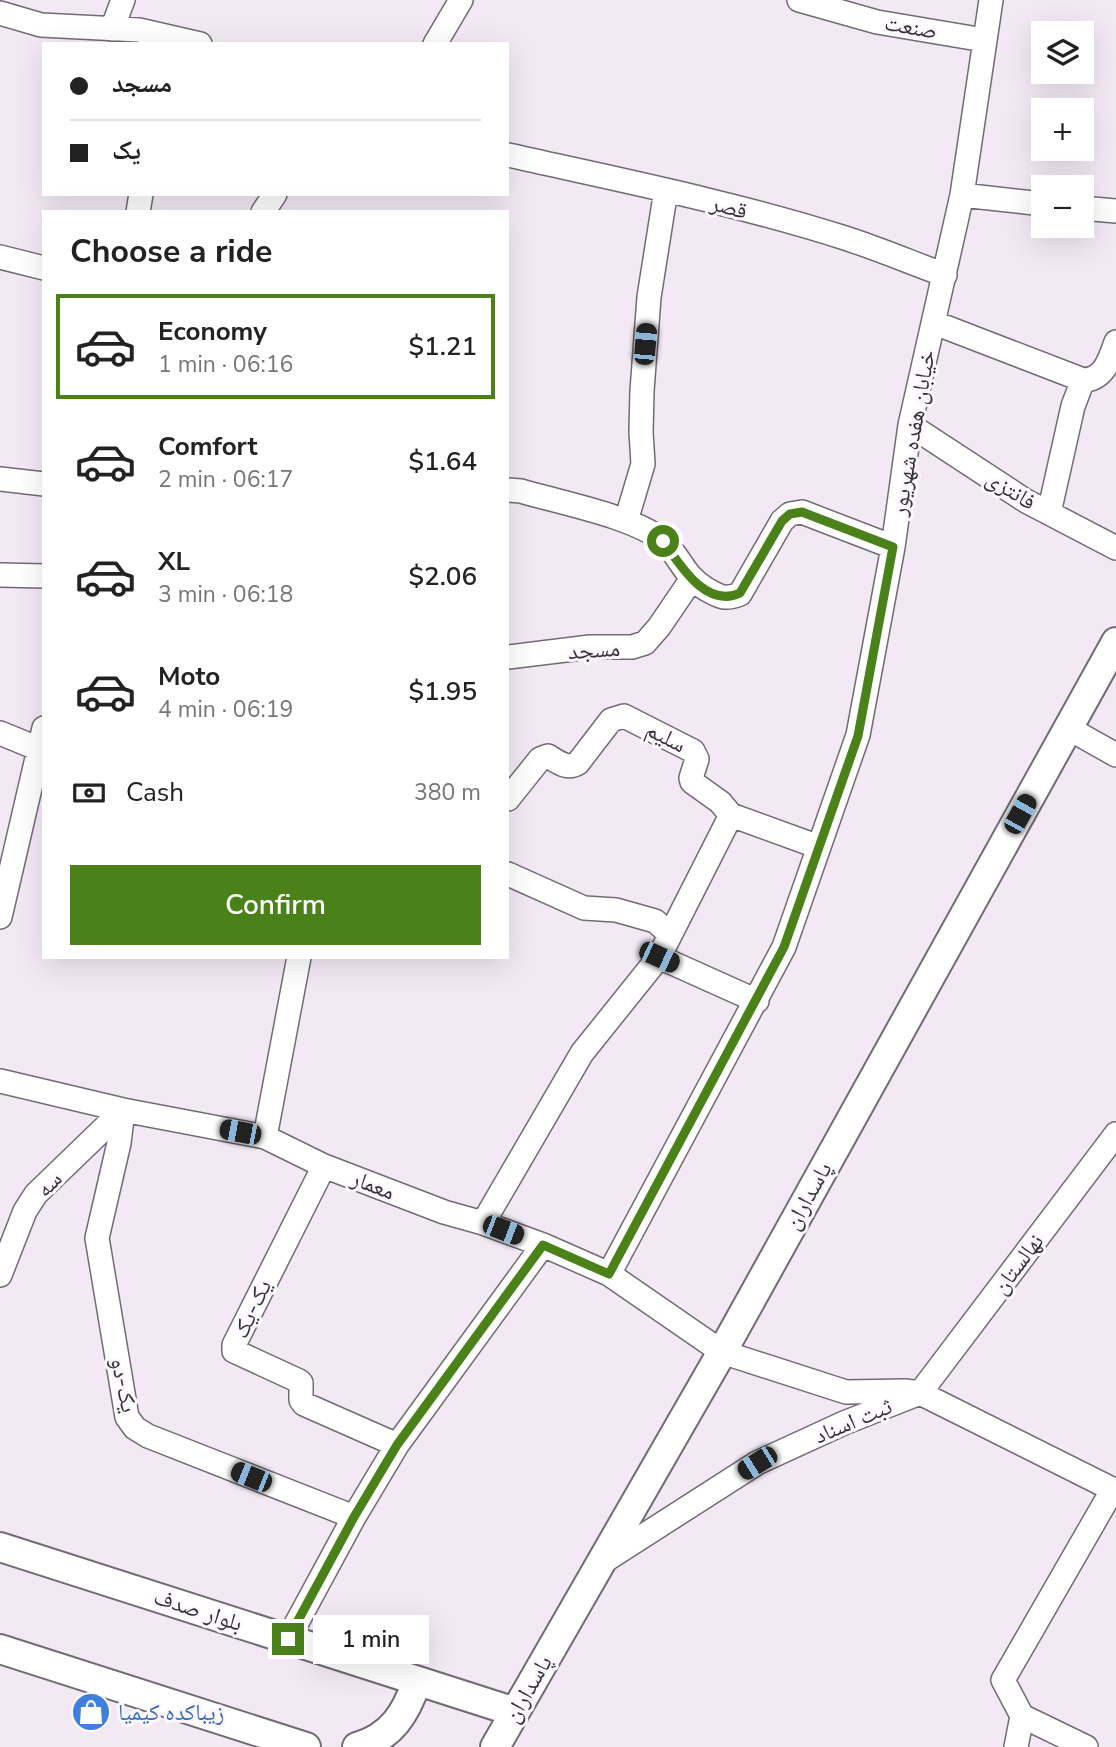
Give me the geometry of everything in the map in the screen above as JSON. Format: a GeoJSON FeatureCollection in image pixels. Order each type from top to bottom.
{"type":"FeatureCollection","features":[{"type":"Feature","properties":{"kind":"street"},"geometry":{"type":"LineString","coordinates":[[113,29],[123,0]]}},
{"type":"Feature","properties":{"kind":"street"},"geometry":{"type":"LineString","coordinates":[[436,42],[461,0]]}},
{"type":"Feature","properties":{"kind":"street","name":"صنعت"},"geometry":{"type":"LineString","coordinates":[[799,0],[877,22],[984,40]]}},
{"type":"Feature","properties":{"kind":"street","name":"خیابان هفده شهریور"},"geometry":{"type":"LineString","coordinates":[[609,1274],[784,947],[858,736],[893,547],[910,425],[962,195],[991,0]]}},
{"type":"Feature","properties":{"kind":"street"},"geometry":{"type":"LineString","coordinates":[[0,13],[41,26],[113,29],[138,37],[182,42]]}},
{"type":"Feature","properties":{"kind":"street","name":"قصر"},"geometry":{"type":"LineString","coordinates":[[509,155],[666,190],[846,238],[945,275]]}},
{"type":"Feature","properties":{"kind":"street"},"geometry":{"type":"LineString","coordinates":[[626,521],[643,464],[641,405],[649,297],[666,190]]}},
{"type":"Feature","properties":{"kind":"street"},"geometry":{"type":"LineString","coordinates":[[962,195],[1031,203]]}},
{"type":"Feature","properties":{"kind":"street"},"geometry":{"type":"LineString","coordinates":[[1094,209],[1116,211]]}},
{"type":"Feature","properties":{"kind":"street"},"geometry":{"type":"LineString","coordinates":[[0,257],[42,268]]}},
{"type":"Feature","properties":{"kind":"street"},"geometry":{"type":"LineString","coordinates":[[934,323],[1083,380],[1100,375],[1115,348]]}},
{"type":"Feature","properties":{"kind":"street"},"geometry":{"type":"LineString","coordinates":[[1049,513],[1073,406],[1083,380]]}},
{"type":"Feature","properties":{"kind":"street","name":"فانتزی"},"geometry":{"type":"LineString","coordinates":[[910,425],[1026,501],[1116,548]]}},
{"type":"Feature","properties":{"kind":"street"},"geometry":{"type":"LineString","coordinates":[[0,479],[42,484]]}},
{"type":"Feature","properties":{"kind":"street"},"geometry":{"type":"LineString","coordinates":[[509,490],[521,491],[626,521],[663,541],[691,580],[721,598],[740,593],[782,521],[790,514],[802,512],[893,547]]}},
{"type":"Feature","properties":{"kind":"street"},"geometry":{"type":"LineString","coordinates":[[0,575],[42,576]]}},
{"type":"Feature","properties":{"kind":"street","name":"مسجد"},"geometry":{"type":"LineString","coordinates":[[509,657],[590,647],[632,647],[645,643],[691,580]]}},
{"type":"Feature","properties":{"kind":"street","name":"پاسداران"},"geometry":{"type":"LineString","coordinates":[[495,1747],[722,1352],[1116,642]]}},
{"type":"Feature","properties":{"kind":"street","name":"سلیم"},"geometry":{"type":"LineString","coordinates":[[509,798],[540,760],[548,756],[572,767],[611,720],[624,716],[693,751],[697,759],[692,782],[720,802],[732,816],[819,847]]}},
{"type":"Feature","properties":{"kind":"street"},"geometry":{"type":"LineString","coordinates":[[1068,728],[1116,755]]}},
{"type":"Feature","properties":{"kind":"street"},"geometry":{"type":"LineString","coordinates":[[0,733],[42,744],[0,917]]}},
{"type":"Feature","properties":{"kind":"street"},"geometry":{"type":"LineString","coordinates":[[483,1223],[582,1053],[659,957],[732,816]]}},
{"type":"Feature","properties":{"kind":"street"},"geometry":{"type":"LineString","coordinates":[[509,874],[584,908],[617,910],[655,921],[670,934]]}},
{"type":"Feature","properties":{"kind":"street"},"geometry":{"type":"LineString","coordinates":[[659,957],[757,1001]]}},
{"type":"Feature","properties":{"kind":"street"},"geometry":{"type":"LineString","coordinates":[[265,1137],[299,959]]}},
{"type":"Feature","properties":{"kind":"street","name":"معمار"},"geometry":{"type":"LineString","coordinates":[[0,1081],[123,1110],[265,1137],[324,1166],[444,1212],[543,1245],[609,1274],[722,1352],[846,1392],[920,1393]]}},
{"type":"Feature","properties":{"kind":"street","name":"سه"},"geometry":{"type":"LineString","coordinates":[[0,1275],[25,1211],[36,1194],[123,1110]]}},
{"type":"Feature","properties":{"kind":"street","name":"یک-دو"},"geometry":{"type":"LineString","coordinates":[[123,1110],[119,1143],[97,1238],[127,1417],[135,1428],[148,1436],[354,1517]]}},
{"type":"Feature","properties":{"kind":"street","name":"نهالستان"},"geometry":{"type":"LineString","coordinates":[[920,1393],[1116,1134]]}},
{"type":"Feature","properties":{"kind":"street","name":"یک-یک"},"geometry":{"type":"LineString","coordinates":[[324,1166],[266,1279],[234,1350],[299,1381],[304,1404],[397,1445]]}},
{"type":"Feature","properties":{"kind":"street"},"geometry":{"type":"LineString","coordinates":[[288,1639],[354,1517],[397,1445],[543,1245]]}},
{"type":"Feature","properties":{"kind":"street","name":"ثبت اسناد"},"geometry":{"type":"LineString","coordinates":[[600,1563],[757,1463],[844,1423],[920,1393],[1114,1490]]}},
{"type":"Feature","properties":{"kind":"street"},"geometry":{"type":"LineString","coordinates":[[1086,1747],[1022,1716],[1003,1680],[1114,1490]]}},
{"type":"Feature","properties":{"kind":"street","name":"بلوار صدف"},"geometry":{"type":"LineString","coordinates":[[0,1547],[515,1712]]}},
{"type":"Feature","properties":{"kind":"street"},"geometry":{"type":"LineString","coordinates":[[0,1649],[306,1747]]}},
{"type":"Feature","properties":{"kind":"street"},"geometry":{"type":"LineString","coordinates":[[358,1747],[385,1734],[400,1720],[417,1681]]}},
{"type":"Feature","properties":{"kind":"street"},"geometry":{"type":"LineString","coordinates":[[1016,1747],[1022,1716]]}},
{"type":"Feature","properties":{"kind":"place","name":"زیباکده کیمیا"},"geometry":{"type":"Point","coordinates":[91,1712]}},
{"type":"Feature","properties":{"kind":"route"},"geometry":{"type":"LineString","coordinates":[[288,1639],[354,1517],[397,1445],[543,1245],[609,1274],[784,947],[858,736],[893,547],[802,512],[790,514],[782,521],[740,593],[721,598],[691,580],[663,541]]}}]}
